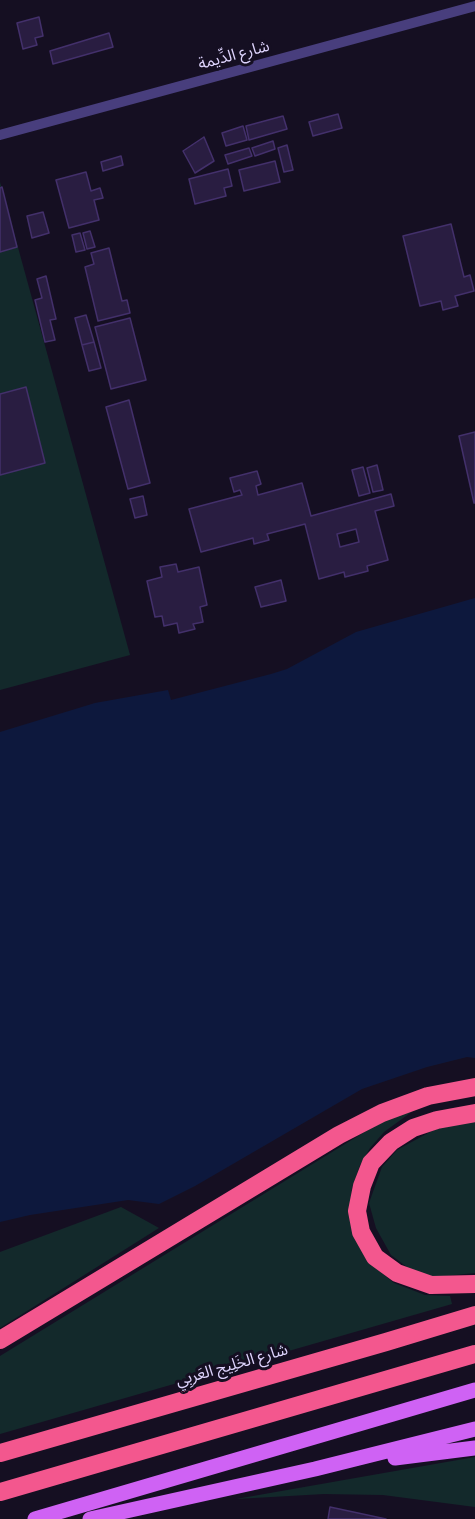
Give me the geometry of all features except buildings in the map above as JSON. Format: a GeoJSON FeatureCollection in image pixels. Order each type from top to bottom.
{"type":"FeatureCollection","features":[{"type":"Feature","properties":{"kind":"highway"},"geometry":{"type":"LineString","coordinates":[[0,1340],[339,1135],[382,1113],[428,1096],[475,1088]]}},
{"type":"Feature","properties":{"kind":"highway"},"geometry":{"type":"LineString","coordinates":[[475,1113],[437,1120],[413,1128],[391,1142],[371,1163],[362,1186],[357,1211],[361,1232],[375,1257],[397,1273],[431,1285],[475,1284]]}},
{"type":"Feature","properties":{"kind":"highway","name":"شارع الخَلِيج العَربِي"},"geometry":{"type":"LineString","coordinates":[[0,1453],[475,1315]]}},
{"type":"Feature","properties":{"kind":"highway"},"geometry":{"type":"LineString","coordinates":[[0,1492],[475,1354]]}},
{"type":"Feature","properties":{"kind":"main road"},"geometry":{"type":"LineString","coordinates":[[35,1519],[475,1390]]}},
{"type":"Feature","properties":{"kind":"main road"},"geometry":{"type":"LineString","coordinates":[[90,1519],[315,1469],[475,1429]]}},
{"type":"Feature","properties":{"kind":"main road"},"geometry":{"type":"LineString","coordinates":[[315,1469],[475,1448]]}},
{"type":"Feature","properties":{"kind":"street","name":"شارع الدِّيمة"},"geometry":{"type":"LineString","coordinates":[[0,135],[475,6]]}},
{"type":"Feature","properties":{"kind":"green space"},"geometry":{"type":"Polygon","coordinates":[[[0,182],[130,655],[0,690],[0,182]]]}},
{"type":"Feature","properties":{"kind":"green space"},"geometry":{"type":"Polygon","coordinates":[[[417,1108],[384,1132],[370,1148],[360,1165],[352,1188],[349,1212],[371,1264],[394,1283],[425,1295],[450,1296],[452,1304],[0,1434],[0,1356],[363,1133],[388,1119],[417,1108]]]}},
{"type":"Feature","properties":{"kind":"green space"},"geometry":{"type":"Polygon","coordinates":[[[475,1119],[475,1273],[434,1277],[411,1270],[391,1255],[376,1228],[369,1203],[382,1167],[397,1150],[430,1132],[455,1122],[475,1119]]]}},
{"type":"Feature","properties":{"kind":"green space"},"geometry":{"type":"Polygon","coordinates":[[[121,1207],[159,1228],[0,1328],[0,1252],[121,1207]]]}},
{"type":"Feature","properties":{"kind":"green space"},"geometry":{"type":"Polygon","coordinates":[[[475,1457],[475,1507],[383,1495],[324,1494],[236,1499],[475,1457]]]}},
{"type":"Feature","properties":{"kind":"water"},"geometry":{"type":"Polygon","coordinates":[[[475,598],[475,1058],[467,1057],[427,1067],[362,1089],[195,1186],[159,1204],[128,1200],[30,1215],[0,1222],[0,732],[95,703],[168,690],[171,700],[271,674],[287,669],[356,632],[475,598]]]}}]}
